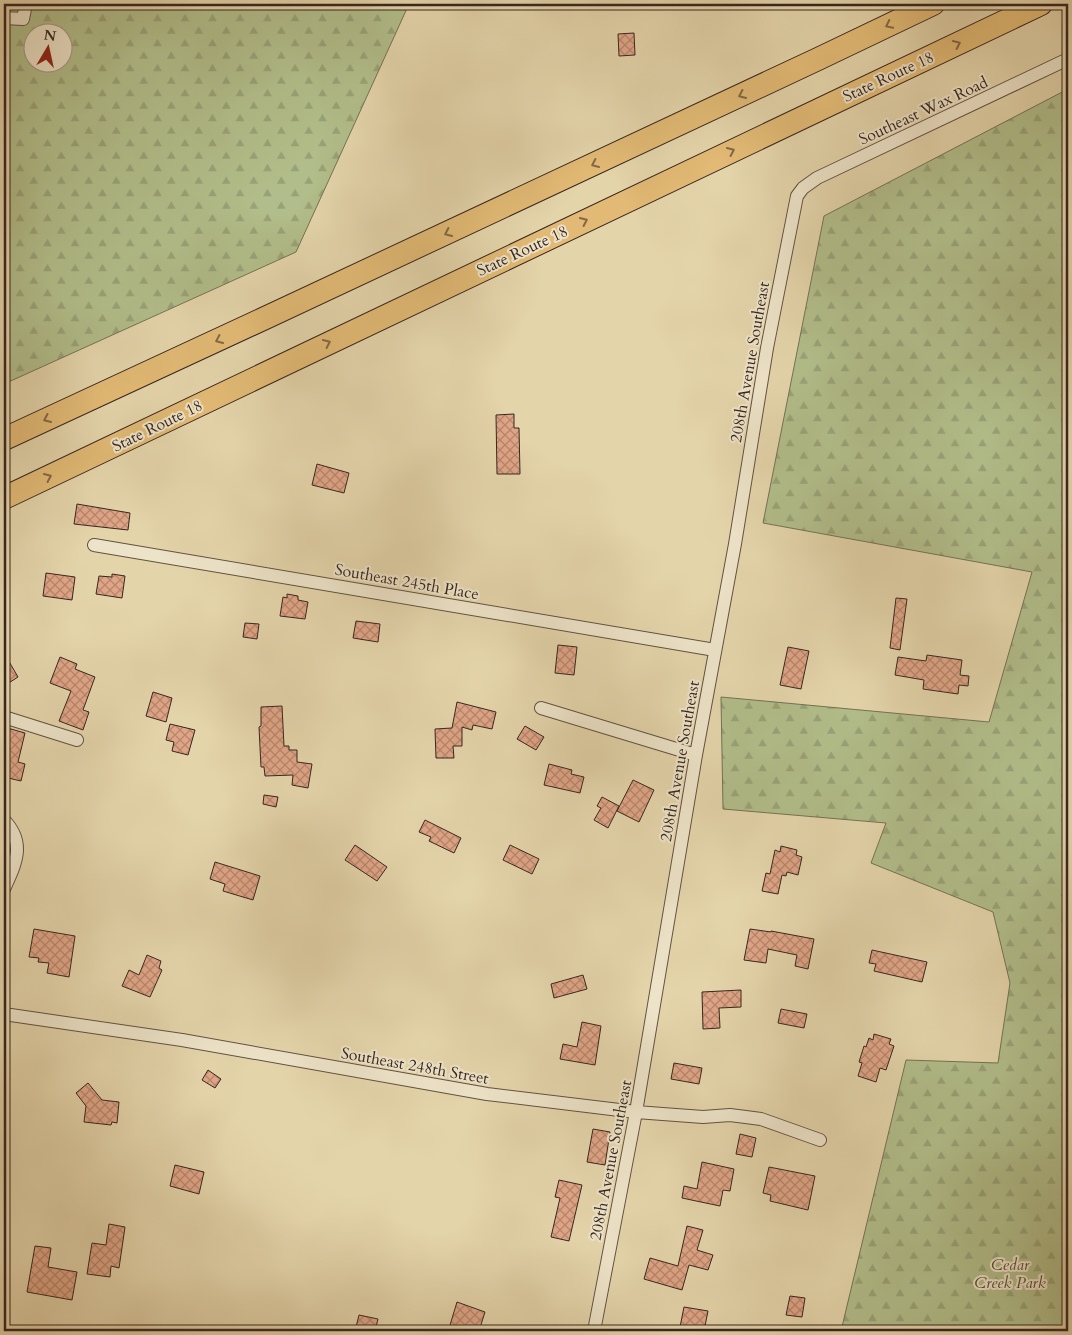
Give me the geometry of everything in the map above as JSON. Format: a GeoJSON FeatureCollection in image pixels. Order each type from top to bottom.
{"type":"FeatureCollection","features":[{"type":"Feature","properties":{"kind":"highway"},"geometry":{"type":"LineString","coordinates":[[4,439],[809,64],[933,4]]}},
{"type":"Feature","properties":{"kind":"highway","name":"State Route 18"},"geometry":{"type":"LineString","coordinates":[[4,498],[1041,4]]}},
{"type":"Feature","properties":{"kind":"street"},"geometry":{"type":"LineString","coordinates":[[4,18],[23,19],[26,4]]}},
{"type":"Feature","properties":{"kind":"street","name":"Southeast Wax Road"},"geometry":{"type":"LineString","coordinates":[[797,196],[803,188],[817,178],[1068,59]]}},
{"type":"Feature","properties":{"kind":"street","name":"208th Avenue Southeast"},"geometry":{"type":"LineString","coordinates":[[594,1331],[636,1112],[767,348],[797,196]]}},
{"type":"Feature","properties":{"kind":"street","name":"Southeast 245th Place"},"geometry":{"type":"LineString","coordinates":[[94,545],[715,650]]}},
{"type":"Feature","properties":{"kind":"street"},"geometry":{"type":"LineString","coordinates":[[541,708],[696,755]]}},
{"type":"Feature","properties":{"kind":"street"},"geometry":{"type":"LineString","coordinates":[[4,717],[77,740]]}},
{"type":"Feature","properties":{"kind":"street"},"geometry":{"type":"LineString","coordinates":[[4,820],[12,828],[18,848],[15,866],[4,889]]}},
{"type":"Feature","properties":{"kind":"street","name":"Southeast 248th Street"},"geometry":{"type":"LineString","coordinates":[[4,1014],[182,1040],[487,1094],[636,1112],[703,1117],[730,1115],[761,1118],[820,1140]]}},
{"type":"Feature","properties":{"kind":"green space"},"geometry":{"type":"Polygon","coordinates":[[[4,4],[409,4],[296,252],[4,384],[4,4]]]}},
{"type":"Feature","properties":{"kind":"green space","name":"Cedar Creek Park"},"geometry":{"type":"Polygon","coordinates":[[[1068,89],[1068,1331],[841,1331],[906,1060],[998,1063],[1010,983],[993,912],[871,863],[886,823],[723,809],[721,697],[989,722],[1032,572],[763,523],[824,216],[1068,89]]]}},
{"type":"Feature","properties":{"kind":"building"},"geometry":{"type":"Polygon","coordinates":[[[634,33],[635,55],[619,56],[618,34],[634,33]]]}},
{"type":"Feature","properties":{"kind":"building"},"geometry":{"type":"Polygon","coordinates":[[[514,414],[514,428],[519,428],[520,474],[497,474],[496,415],[514,414]]]}},
{"type":"Feature","properties":{"kind":"building"},"geometry":{"type":"Polygon","coordinates":[[[317,464],[349,473],[344,493],[312,485],[317,464]]]}},
{"type":"Feature","properties":{"kind":"building"},"geometry":{"type":"Polygon","coordinates":[[[77,504],[130,513],[128,530],[74,524],[77,504]]]}},
{"type":"Feature","properties":{"kind":"building"},"geometry":{"type":"Polygon","coordinates":[[[46,573],[75,577],[72,600],[43,596],[46,573]]]}},
{"type":"Feature","properties":{"kind":"building"},"geometry":{"type":"Polygon","coordinates":[[[112,574],[125,576],[122,598],[96,594],[99,576],[112,577],[112,574]]]}},
{"type":"Feature","properties":{"kind":"building"},"geometry":{"type":"Polygon","coordinates":[[[287,594],[298,596],[298,600],[308,602],[305,619],[280,616],[283,597],[287,598],[287,594]]]}},
{"type":"Feature","properties":{"kind":"building"},"geometry":{"type":"Polygon","coordinates":[[[896,598],[907,599],[900,650],[890,648],[896,598]]]}},
{"type":"Feature","properties":{"kind":"building"},"geometry":{"type":"Polygon","coordinates":[[[356,621],[380,624],[378,642],[353,638],[356,621]]]}},
{"type":"Feature","properties":{"kind":"building"},"geometry":{"type":"Polygon","coordinates":[[[245,623],[259,624],[257,639],[243,637],[245,623]]]}},
{"type":"Feature","properties":{"kind":"building"},"geometry":{"type":"Polygon","coordinates":[[[558,645],[577,647],[574,675],[555,673],[558,645]]]}},
{"type":"Feature","properties":{"kind":"building"},"geometry":{"type":"Polygon","coordinates":[[[788,647],[809,651],[801,689],[780,685],[788,647]]]}},
{"type":"Feature","properties":{"kind":"building"},"geometry":{"type":"Polygon","coordinates":[[[4,653],[18,677],[4,686],[4,653]]]}},
{"type":"Feature","properties":{"kind":"building"},"geometry":{"type":"Polygon","coordinates":[[[927,655],[962,660],[960,675],[969,676],[968,686],[959,685],[958,694],[923,689],[924,680],[895,675],[898,657],[926,661],[927,655]]]}},
{"type":"Feature","properties":{"kind":"building"},"geometry":{"type":"Polygon","coordinates":[[[60,657],[77,664],[75,669],[95,677],[83,710],[89,712],[83,730],[59,721],[71,691],[50,683],[60,657]]]}},
{"type":"Feature","properties":{"kind":"building"},"geometry":{"type":"Polygon","coordinates":[[[153,692],[172,698],[166,722],[146,716],[153,692]]]}},
{"type":"Feature","properties":{"kind":"building"},"geometry":{"type":"Polygon","coordinates":[[[457,702],[496,712],[492,729],[473,725],[472,730],[462,727],[462,746],[453,746],[454,758],[436,758],[435,729],[452,728],[457,702]]]}},
{"type":"Feature","properties":{"kind":"building"},"geometry":{"type":"Polygon","coordinates":[[[282,706],[284,746],[289,746],[289,750],[297,750],[297,762],[312,764],[308,788],[292,785],[293,775],[265,776],[264,767],[261,767],[259,727],[261,726],[261,707],[282,706]]]}},
{"type":"Feature","properties":{"kind":"building"},"geometry":{"type":"Polygon","coordinates":[[[170,724],[195,730],[188,755],[172,751],[174,742],[166,740],[170,724]]]}},
{"type":"Feature","properties":{"kind":"building"},"geometry":{"type":"Polygon","coordinates":[[[525,726],[544,737],[536,750],[517,739],[525,726]]]}},
{"type":"Feature","properties":{"kind":"building"},"geometry":{"type":"Polygon","coordinates":[[[4,727],[25,733],[18,762],[25,764],[21,781],[4,777],[4,763],[8,748],[4,747],[4,727]]]}},
{"type":"Feature","properties":{"kind":"building"},"geometry":{"type":"Polygon","coordinates":[[[549,764],[572,770],[571,774],[584,777],[580,793],[544,785],[549,764]]]}},
{"type":"Feature","properties":{"kind":"building"},"geometry":{"type":"Polygon","coordinates":[[[633,780],[654,790],[639,822],[617,811],[633,780]]]}},
{"type":"Feature","properties":{"kind":"building"},"geometry":{"type":"Polygon","coordinates":[[[264,795],[278,797],[276,807],[263,804],[264,795]]]}},
{"type":"Feature","properties":{"kind":"building"},"geometry":{"type":"Polygon","coordinates":[[[602,797],[619,806],[608,828],[594,820],[601,808],[597,806],[602,797]]]}},
{"type":"Feature","properties":{"kind":"building"},"geometry":{"type":"Polygon","coordinates":[[[425,820],[461,838],[454,853],[429,841],[431,837],[419,832],[425,820]]]}},
{"type":"Feature","properties":{"kind":"building"},"geometry":{"type":"Polygon","coordinates":[[[355,845],[387,867],[377,881],[345,860],[355,845]]]}},
{"type":"Feature","properties":{"kind":"building"},"geometry":{"type":"Polygon","coordinates":[[[510,845],[539,859],[532,874],[503,860],[510,845]]]}},
{"type":"Feature","properties":{"kind":"building"},"geometry":{"type":"Polygon","coordinates":[[[781,846],[797,850],[796,855],[802,857],[798,875],[787,872],[786,876],[782,875],[778,894],[762,891],[766,873],[770,874],[775,850],[780,852],[781,846]]]}},
{"type":"Feature","properties":{"kind":"building"},"geometry":{"type":"Polygon","coordinates":[[[215,862],[260,876],[253,900],[223,891],[225,884],[210,879],[215,862]]]}},
{"type":"Feature","properties":{"kind":"building"},"geometry":{"type":"Polygon","coordinates":[[[34,929],[75,936],[69,977],[47,973],[49,963],[38,962],[39,958],[29,957],[34,929]]]}},
{"type":"Feature","properties":{"kind":"building"},"geometry":{"type":"Polygon","coordinates":[[[750,929],[814,939],[808,969],[795,966],[797,955],[768,949],[766,963],[744,960],[750,929]]]}},
{"type":"Feature","properties":{"kind":"building"},"geometry":{"type":"Polygon","coordinates":[[[872,950],[927,962],[922,982],[874,971],[876,964],[869,963],[872,950]]]}},
{"type":"Feature","properties":{"kind":"building"},"geometry":{"type":"Polygon","coordinates":[[[147,955],[161,961],[159,968],[162,970],[150,997],[122,986],[129,970],[139,975],[147,955]]]}},
{"type":"Feature","properties":{"kind":"building"},"geometry":{"type":"Polygon","coordinates":[[[583,975],[587,989],[554,998],[551,984],[583,975]]]}},
{"type":"Feature","properties":{"kind":"building"},"geometry":{"type":"Polygon","coordinates":[[[741,990],[741,1007],[719,1008],[720,1028],[703,1029],[702,992],[741,990]]]}},
{"type":"Feature","properties":{"kind":"building"},"geometry":{"type":"Polygon","coordinates":[[[781,1009],[807,1014],[804,1028],[778,1023],[781,1009]]]}},
{"type":"Feature","properties":{"kind":"building"},"geometry":{"type":"Polygon","coordinates":[[[582,1022],[601,1026],[595,1065],[560,1059],[563,1044],[577,1047],[582,1022]]]}},
{"type":"Feature","properties":{"kind":"building"},"geometry":{"type":"Polygon","coordinates":[[[874,1034],[891,1039],[889,1044],[894,1046],[886,1070],[880,1068],[876,1082],[858,1076],[862,1063],[859,1062],[864,1046],[866,1047],[869,1038],[873,1040],[874,1034]]]}},
{"type":"Feature","properties":{"kind":"building"},"geometry":{"type":"Polygon","coordinates":[[[674,1063],[702,1068],[699,1084],[671,1079],[674,1063]]]}},
{"type":"Feature","properties":{"kind":"building"},"geometry":{"type":"Polygon","coordinates":[[[208,1070],[221,1079],[215,1088],[202,1080],[208,1070]]]}},
{"type":"Feature","properties":{"kind":"building"},"geometry":{"type":"Polygon","coordinates":[[[88,1083],[102,1100],[119,1102],[117,1123],[112,1122],[111,1125],[84,1122],[86,1106],[76,1093],[88,1083]]]}},
{"type":"Feature","properties":{"kind":"building"},"geometry":{"type":"Polygon","coordinates":[[[593,1129],[610,1132],[605,1165],[587,1162],[593,1129]]]}},
{"type":"Feature","properties":{"kind":"building"},"geometry":{"type":"Polygon","coordinates":[[[740,1134],[756,1138],[752,1157],[736,1154],[740,1134]]]}},
{"type":"Feature","properties":{"kind":"building"},"geometry":{"type":"Polygon","coordinates":[[[702,1162],[734,1169],[730,1191],[723,1190],[720,1206],[682,1198],[684,1186],[697,1189],[702,1162]]]}},
{"type":"Feature","properties":{"kind":"building"},"geometry":{"type":"Polygon","coordinates":[[[175,1165],[204,1172],[199,1194],[170,1186],[175,1165]]]}},
{"type":"Feature","properties":{"kind":"building"},"geometry":{"type":"Polygon","coordinates":[[[769,1167],[815,1176],[808,1210],[770,1201],[771,1195],[763,1193],[769,1167]]]}},
{"type":"Feature","properties":{"kind":"building"},"geometry":{"type":"Polygon","coordinates":[[[559,1180],[582,1185],[569,1241],[551,1237],[560,1198],[555,1197],[559,1180]]]}},
{"type":"Feature","properties":{"kind":"building"},"geometry":{"type":"Polygon","coordinates":[[[109,1224],[125,1227],[119,1268],[111,1266],[110,1277],[87,1274],[92,1243],[106,1245],[109,1224]]]}},
{"type":"Feature","properties":{"kind":"building"},"geometry":{"type":"Polygon","coordinates":[[[687,1226],[703,1230],[697,1250],[713,1255],[708,1270],[689,1265],[682,1290],[644,1279],[650,1258],[678,1266],[687,1226]]]}},
{"type":"Feature","properties":{"kind":"building"},"geometry":{"type":"Polygon","coordinates":[[[35,1246],[51,1248],[48,1267],[77,1272],[72,1300],[27,1292],[35,1246]]]}},
{"type":"Feature","properties":{"kind":"building"},"geometry":{"type":"Polygon","coordinates":[[[790,1296],[805,1298],[802,1317],[786,1315],[790,1296]]]}},
{"type":"Feature","properties":{"kind":"building"},"geometry":{"type":"Polygon","coordinates":[[[457,1302],[485,1312],[479,1331],[469,1331],[450,1325],[457,1302]]]}},
{"type":"Feature","properties":{"kind":"building"},"geometry":{"type":"Polygon","coordinates":[[[684,1307],[708,1311],[704,1331],[680,1327],[684,1307]]]}},
{"type":"Feature","properties":{"kind":"building"},"geometry":{"type":"Polygon","coordinates":[[[359,1315],[378,1319],[375,1331],[356,1327],[359,1315]]]}}]}
